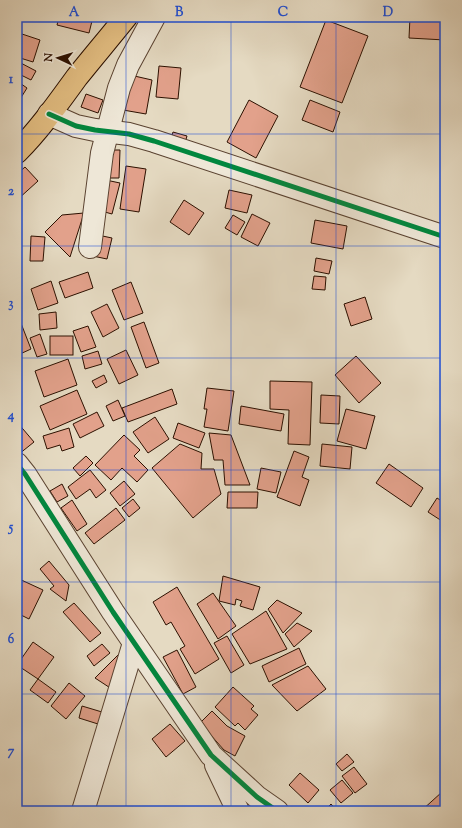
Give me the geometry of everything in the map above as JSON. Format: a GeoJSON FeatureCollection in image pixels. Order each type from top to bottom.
{"type":"FeatureCollection","features":[{"type":"Feature","properties":{"kind":"main road"},"geometry":{"type":"LineString","coordinates":[[17,152],[126,17]]}},
{"type":"Feature","properties":{"kind":"street"},"geometry":{"type":"LineString","coordinates":[[90,247],[102,153],[119,88],[128,65],[154,17]]}},
{"type":"Feature","properties":{"kind":"street"},"geometry":{"type":"LineString","coordinates":[[49,114],[76,126],[128,134],[154,141],[445,237]]}},
{"type":"Feature","properties":{"kind":"street"},"geometry":{"type":"LineString","coordinates":[[18,467],[25,474],[113,612],[212,755],[238,811]]}},
{"type":"Feature","properties":{"kind":"street"},"geometry":{"type":"LineString","coordinates":[[83,811],[134,643]]}},
{"type":"Feature","properties":{"kind":"street"},"geometry":{"type":"LineString","coordinates":[[212,755],[257,796],[277,811]]}},
{"type":"Feature","properties":{"kind":"building"},"geometry":{"type":"Polygon","coordinates":[[[59,17],[93,17],[89,33],[57,25],[59,17]]]}},
{"type":"Feature","properties":{"kind":"building"},"geometry":{"type":"Polygon","coordinates":[[[410,17],[445,17],[445,40],[409,38],[410,17]]]}},
{"type":"Feature","properties":{"kind":"building"},"geometry":{"type":"Polygon","coordinates":[[[326,20],[368,36],[342,103],[300,87],[326,20]]]}},
{"type":"Feature","properties":{"kind":"building"},"geometry":{"type":"Polygon","coordinates":[[[19,33],[40,40],[33,62],[17,57],[17,39],[19,33]]]}},
{"type":"Feature","properties":{"kind":"building"},"geometry":{"type":"Polygon","coordinates":[[[17,61],[36,71],[31,80],[17,73],[17,61]]]}},
{"type":"Feature","properties":{"kind":"building"},"geometry":{"type":"Polygon","coordinates":[[[159,66],[181,68],[178,99],[156,97],[159,66]]]}},
{"type":"Feature","properties":{"kind":"building"},"geometry":{"type":"Polygon","coordinates":[[[130,75],[152,80],[146,114],[123,110],[130,75]]]}},
{"type":"Feature","properties":{"kind":"building"},"geometry":{"type":"Polygon","coordinates":[[[17,81],[27,88],[17,104],[17,81]]]}},
{"type":"Feature","properties":{"kind":"building"},"geometry":{"type":"Polygon","coordinates":[[[86,94],[103,100],[98,113],[81,107],[86,94]]]}},
{"type":"Feature","properties":{"kind":"building"},"geometry":{"type":"Polygon","coordinates":[[[249,100],[278,116],[256,158],[227,142],[249,100]]]}},
{"type":"Feature","properties":{"kind":"building"},"geometry":{"type":"Polygon","coordinates":[[[310,100],[340,112],[333,132],[302,120],[310,100]]]}},
{"type":"Feature","properties":{"kind":"building"},"geometry":{"type":"Polygon","coordinates":[[[173,132],[187,136],[182,153],[168,149],[173,132]]]}},
{"type":"Feature","properties":{"kind":"building"},"geometry":{"type":"Polygon","coordinates":[[[97,150],[120,150],[119,178],[96,178],[97,150]]]}},
{"type":"Feature","properties":{"kind":"building"},"geometry":{"type":"Polygon","coordinates":[[[126,166],[146,169],[139,212],[120,209],[126,166]]]}},
{"type":"Feature","properties":{"kind":"building"},"geometry":{"type":"Polygon","coordinates":[[[25,167],[38,181],[17,200],[17,174],[25,167]]]}},
{"type":"Feature","properties":{"kind":"building"},"geometry":{"type":"Polygon","coordinates":[[[101,179],[120,183],[112,214],[94,209],[101,179]]]}},
{"type":"Feature","properties":{"kind":"building"},"geometry":{"type":"Polygon","coordinates":[[[229,190],[252,195],[247,213],[225,208],[229,190]]]}},
{"type":"Feature","properties":{"kind":"building"},"geometry":{"type":"Polygon","coordinates":[[[184,200],[204,213],[189,235],[170,222],[184,200]]]}},
{"type":"Feature","properties":{"kind":"building"},"geometry":{"type":"Polygon","coordinates":[[[84,213],[70,257],[45,232],[62,215],[84,213]]]}},
{"type":"Feature","properties":{"kind":"building"},"geometry":{"type":"Polygon","coordinates":[[[252,214],[270,223],[258,246],[241,237],[252,214]]]}},
{"type":"Feature","properties":{"kind":"building"},"geometry":{"type":"Polygon","coordinates":[[[233,215],[245,222],[237,235],[225,228],[233,215]]]}},
{"type":"Feature","properties":{"kind":"building"},"geometry":{"type":"Polygon","coordinates":[[[315,220],[347,226],[343,249],[311,243],[315,220]]]}},
{"type":"Feature","properties":{"kind":"building"},"geometry":{"type":"Polygon","coordinates":[[[93,234],[112,238],[107,259],[88,255],[93,234]]]}},
{"type":"Feature","properties":{"kind":"building"},"geometry":{"type":"Polygon","coordinates":[[[31,236],[45,237],[43,261],[30,261],[31,236]]]}},
{"type":"Feature","properties":{"kind":"building"},"geometry":{"type":"Polygon","coordinates":[[[316,258],[332,261],[329,274],[314,271],[316,258]]]}},
{"type":"Feature","properties":{"kind":"building"},"geometry":{"type":"Polygon","coordinates":[[[88,272],[93,288],[65,298],[59,282],[88,272]]]}},
{"type":"Feature","properties":{"kind":"building"},"geometry":{"type":"Polygon","coordinates":[[[314,276],[326,277],[325,290],[312,289],[314,276]]]}},
{"type":"Feature","properties":{"kind":"building"},"geometry":{"type":"Polygon","coordinates":[[[51,281],[58,303],[38,310],[31,289],[51,281]]]}},
{"type":"Feature","properties":{"kind":"building"},"geometry":{"type":"Polygon","coordinates":[[[131,282],[143,313],[124,320],[112,290],[131,282]]]}},
{"type":"Feature","properties":{"kind":"building"},"geometry":{"type":"Polygon","coordinates":[[[365,297],[372,319],[351,326],[344,304],[365,297]]]}},
{"type":"Feature","properties":{"kind":"building"},"geometry":{"type":"Polygon","coordinates":[[[107,304],[119,328],[103,337],[91,312],[107,304]]]}},
{"type":"Feature","properties":{"kind":"building"},"geometry":{"type":"Polygon","coordinates":[[[56,312],[57,328],[40,330],[39,314],[56,312]]]}},
{"type":"Feature","properties":{"kind":"building"},"geometry":{"type":"Polygon","coordinates":[[[17,313],[31,349],[20,354],[17,347],[17,313]]]}},
{"type":"Feature","properties":{"kind":"building"},"geometry":{"type":"Polygon","coordinates":[[[144,322],[159,363],[146,368],[131,327],[144,322]]]}},
{"type":"Feature","properties":{"kind":"building"},"geometry":{"type":"Polygon","coordinates":[[[88,326],[96,347],[81,352],[73,331],[88,326]]]}},
{"type":"Feature","properties":{"kind":"building"},"geometry":{"type":"Polygon","coordinates":[[[40,334],[47,354],[37,357],[30,338],[40,334]]]}},
{"type":"Feature","properties":{"kind":"building"},"geometry":{"type":"Polygon","coordinates":[[[50,336],[73,336],[73,355],[50,355],[50,336]]]}},
{"type":"Feature","properties":{"kind":"building"},"geometry":{"type":"Polygon","coordinates":[[[126,350],[138,375],[119,384],[107,359],[126,350]]]}},
{"type":"Feature","properties":{"kind":"building"},"geometry":{"type":"Polygon","coordinates":[[[98,351],[102,364],[85,369],[82,356],[98,351]]]}},
{"type":"Feature","properties":{"kind":"building"},"geometry":{"type":"Polygon","coordinates":[[[356,356],[381,383],[359,403],[335,375],[356,356]]]}},
{"type":"Feature","properties":{"kind":"building"},"geometry":{"type":"Polygon","coordinates":[[[68,359],[77,385],[44,397],[35,371],[68,359]]]}},
{"type":"Feature","properties":{"kind":"building"},"geometry":{"type":"Polygon","coordinates":[[[104,375],[107,382],[96,388],[92,381],[104,375]]]}},
{"type":"Feature","properties":{"kind":"building"},"geometry":{"type":"Polygon","coordinates":[[[270,381],[312,382],[310,445],[288,444],[289,410],[270,409],[270,381]]]}},
{"type":"Feature","properties":{"kind":"building"},"geometry":{"type":"Polygon","coordinates":[[[207,388],[234,391],[228,431],[204,427],[207,409],[204,409],[207,388]]]}},
{"type":"Feature","properties":{"kind":"building"},"geometry":{"type":"Polygon","coordinates":[[[172,389],[177,404],[128,422],[122,408],[172,389]]]}},
{"type":"Feature","properties":{"kind":"building"},"geometry":{"type":"Polygon","coordinates":[[[77,390],[87,414],[50,430],[40,406],[77,390]]]}},
{"type":"Feature","properties":{"kind":"building"},"geometry":{"type":"Polygon","coordinates":[[[321,395],[340,396],[339,424],[320,423],[321,395]]]}},
{"type":"Feature","properties":{"kind":"building"},"geometry":{"type":"Polygon","coordinates":[[[118,400],[125,416],[113,421],[106,406],[118,400]]]}},
{"type":"Feature","properties":{"kind":"building"},"geometry":{"type":"Polygon","coordinates":[[[241,406],[284,414],[281,431],[239,424],[241,406]]]}},
{"type":"Feature","properties":{"kind":"building"},"geometry":{"type":"Polygon","coordinates":[[[346,409],[375,416],[366,449],[337,441],[346,409]]]}},
{"type":"Feature","properties":{"kind":"building"},"geometry":{"type":"Polygon","coordinates":[[[97,412],[104,426],[80,438],[73,424],[97,412]]]}},
{"type":"Feature","properties":{"kind":"building"},"geometry":{"type":"Polygon","coordinates":[[[155,417],[169,439],[148,453],[133,432],[155,417]]]}},
{"type":"Feature","properties":{"kind":"building"},"geometry":{"type":"Polygon","coordinates":[[[17,422],[34,442],[19,454],[17,451],[17,422]]]}},
{"type":"Feature","properties":{"kind":"building"},"geometry":{"type":"Polygon","coordinates":[[[178,423],[205,433],[199,448],[173,438],[178,423]]]}},
{"type":"Feature","properties":{"kind":"building"},"geometry":{"type":"Polygon","coordinates":[[[69,428],[74,447],[62,451],[60,445],[47,449],[43,436],[69,428]]]}},
{"type":"Feature","properties":{"kind":"building"},"geometry":{"type":"Polygon","coordinates":[[[209,433],[231,435],[250,485],[225,485],[223,460],[214,460],[209,433]]]}},
{"type":"Feature","properties":{"kind":"building"},"geometry":{"type":"Polygon","coordinates":[[[124,435],[140,450],[134,456],[148,470],[137,482],[122,468],[111,480],[95,465],[124,435]]]}},
{"type":"Feature","properties":{"kind":"building"},"geometry":{"type":"Polygon","coordinates":[[[180,444],[202,453],[201,469],[214,469],[221,494],[193,518],[152,468],[180,444]]]}},
{"type":"Feature","properties":{"kind":"building"},"geometry":{"type":"Polygon","coordinates":[[[322,444],[352,447],[350,469],[320,466],[322,444]]]}},
{"type":"Feature","properties":{"kind":"building"},"geometry":{"type":"Polygon","coordinates":[[[294,451],[309,457],[302,477],[309,480],[300,506],[277,497],[294,451]]]}},
{"type":"Feature","properties":{"kind":"building"},"geometry":{"type":"Polygon","coordinates":[[[86,456],[93,463],[80,476],[73,468],[86,456]]]}},
{"type":"Feature","properties":{"kind":"building"},"geometry":{"type":"Polygon","coordinates":[[[389,464],[423,488],[411,507],[376,483],[389,464]]]}},
{"type":"Feature","properties":{"kind":"building"},"geometry":{"type":"Polygon","coordinates":[[[261,468],[281,472],[276,493],[257,489],[261,468]]]}},
{"type":"Feature","properties":{"kind":"building"},"geometry":{"type":"Polygon","coordinates":[[[90,470],[106,490],[96,498],[90,489],[76,499],[68,487],[90,470]]]}},
{"type":"Feature","properties":{"kind":"building"},"geometry":{"type":"Polygon","coordinates":[[[124,481],[135,494],[120,506],[110,493],[124,481]]]}},
{"type":"Feature","properties":{"kind":"building"},"geometry":{"type":"Polygon","coordinates":[[[62,484],[68,496],[57,502],[50,491],[62,484]]]}},
{"type":"Feature","properties":{"kind":"building"},"geometry":{"type":"Polygon","coordinates":[[[228,492],[258,492],[257,508],[227,508],[228,492]]]}},
{"type":"Feature","properties":{"kind":"building"},"geometry":{"type":"Polygon","coordinates":[[[437,498],[445,503],[445,523],[428,512],[437,498]]]}},
{"type":"Feature","properties":{"kind":"building"},"geometry":{"type":"Polygon","coordinates":[[[133,499],[140,508],[129,517],[122,508],[133,499]]]}},
{"type":"Feature","properties":{"kind":"building"},"geometry":{"type":"Polygon","coordinates":[[[72,500],[87,524],[77,531],[61,508],[72,500]]]}},
{"type":"Feature","properties":{"kind":"building"},"geometry":{"type":"Polygon","coordinates":[[[116,508],[125,520],[94,544],[85,533],[116,508]]]}},
{"type":"Feature","properties":{"kind":"building"},"geometry":{"type":"Polygon","coordinates":[[[49,561],[69,585],[66,601],[50,589],[54,586],[40,569],[49,561]]]}},
{"type":"Feature","properties":{"kind":"building"},"geometry":{"type":"Polygon","coordinates":[[[223,576],[260,587],[253,610],[240,606],[242,601],[236,599],[235,605],[219,601],[223,576]]]}},
{"type":"Feature","properties":{"kind":"building"},"geometry":{"type":"Polygon","coordinates":[[[17,578],[43,590],[29,619],[17,613],[17,578]]]}},
{"type":"Feature","properties":{"kind":"building"},"geometry":{"type":"Polygon","coordinates":[[[177,587],[219,659],[195,674],[180,649],[185,646],[171,622],[166,625],[153,602],[177,587]]]}},
{"type":"Feature","properties":{"kind":"building"},"geometry":{"type":"Polygon","coordinates":[[[213,593],[236,626],[218,639],[197,604],[213,593]]]}},
{"type":"Feature","properties":{"kind":"building"},"geometry":{"type":"Polygon","coordinates":[[[277,600],[302,613],[283,633],[268,609],[277,600]]]}},
{"type":"Feature","properties":{"kind":"building"},"geometry":{"type":"Polygon","coordinates":[[[74,603],[101,633],[90,642],[63,612],[74,603]]]}},
{"type":"Feature","properties":{"kind":"building"},"geometry":{"type":"Polygon","coordinates":[[[266,611],[287,649],[250,664],[232,634],[266,611]]]}},
{"type":"Feature","properties":{"kind":"building"},"geometry":{"type":"Polygon","coordinates":[[[297,623],[312,631],[294,647],[285,634],[297,623]]]}},
{"type":"Feature","properties":{"kind":"building"},"geometry":{"type":"Polygon","coordinates":[[[227,636],[244,665],[231,673],[214,643],[227,636]]]}},
{"type":"Feature","properties":{"kind":"building"},"geometry":{"type":"Polygon","coordinates":[[[33,642],[54,657],[38,679],[17,665],[33,642]]]}},
{"type":"Feature","properties":{"kind":"building"},"geometry":{"type":"Polygon","coordinates":[[[102,644],[110,653],[94,666],[87,656],[102,644]]]}},
{"type":"Feature","properties":{"kind":"building"},"geometry":{"type":"Polygon","coordinates":[[[299,648],[306,664],[269,682],[262,666],[299,648]]]}},
{"type":"Feature","properties":{"kind":"building"},"geometry":{"type":"Polygon","coordinates":[[[177,650],[196,687],[183,694],[163,657],[177,650]]]}},
{"type":"Feature","properties":{"kind":"building"},"geometry":{"type":"Polygon","coordinates":[[[122,651],[121,695],[95,678],[122,651]]]}},
{"type":"Feature","properties":{"kind":"building"},"geometry":{"type":"Polygon","coordinates":[[[308,666],[326,689],[297,711],[272,685],[308,666]]]}},
{"type":"Feature","properties":{"kind":"building"},"geometry":{"type":"Polygon","coordinates":[[[38,679],[56,692],[48,703],[30,690],[38,679]]]}},
{"type":"Feature","properties":{"kind":"building"},"geometry":{"type":"Polygon","coordinates":[[[69,683],[85,696],[66,719],[51,706],[69,683]]]}},
{"type":"Feature","properties":{"kind":"building"},"geometry":{"type":"Polygon","coordinates":[[[233,687],[254,706],[251,709],[258,715],[245,730],[238,723],[235,726],[215,707],[233,687]]]}},
{"type":"Feature","properties":{"kind":"building"},"geometry":{"type":"Polygon","coordinates":[[[82,706],[102,712],[98,724],[79,718],[82,706]]]}},
{"type":"Feature","properties":{"kind":"building"},"geometry":{"type":"Polygon","coordinates":[[[212,711],[227,726],[245,736],[235,756],[224,750],[200,723],[212,711]]]}},
{"type":"Feature","properties":{"kind":"building"},"geometry":{"type":"Polygon","coordinates":[[[170,724],[185,741],[166,757],[152,739],[170,724]]]}},
{"type":"Feature","properties":{"kind":"building"},"geometry":{"type":"Polygon","coordinates":[[[347,754],[354,762],[342,771],[336,764],[347,754]]]}},
{"type":"Feature","properties":{"kind":"building"},"geometry":{"type":"Polygon","coordinates":[[[354,767],[367,784],[355,793],[342,776],[354,767]]]}},
{"type":"Feature","properties":{"kind":"building"},"geometry":{"type":"Polygon","coordinates":[[[300,773],[319,790],[308,803],[289,785],[300,773]]]}},
{"type":"Feature","properties":{"kind":"building"},"geometry":{"type":"Polygon","coordinates":[[[342,780],[353,793],[341,803],[330,790],[342,780]]]}},
{"type":"Feature","properties":{"kind":"building"},"geometry":{"type":"Polygon","coordinates":[[[442,792],[445,795],[445,811],[421,811],[442,792]]]}},
{"type":"Feature","properties":{"kind":"building"},"geometry":{"type":"Polygon","coordinates":[[[331,804],[337,811],[324,811],[331,804]]]}},
{"type":"Feature","properties":{"kind":"cycle path"},"geometry":{"type":"LineString","coordinates":[[49,114],[76,126],[129,134],[154,141],[445,237]]}},
{"type":"Feature","properties":{"kind":"cycle path"},"geometry":{"type":"LineString","coordinates":[[17,464],[25,474],[113,612],[211,755],[257,797],[277,811]]}}]}
